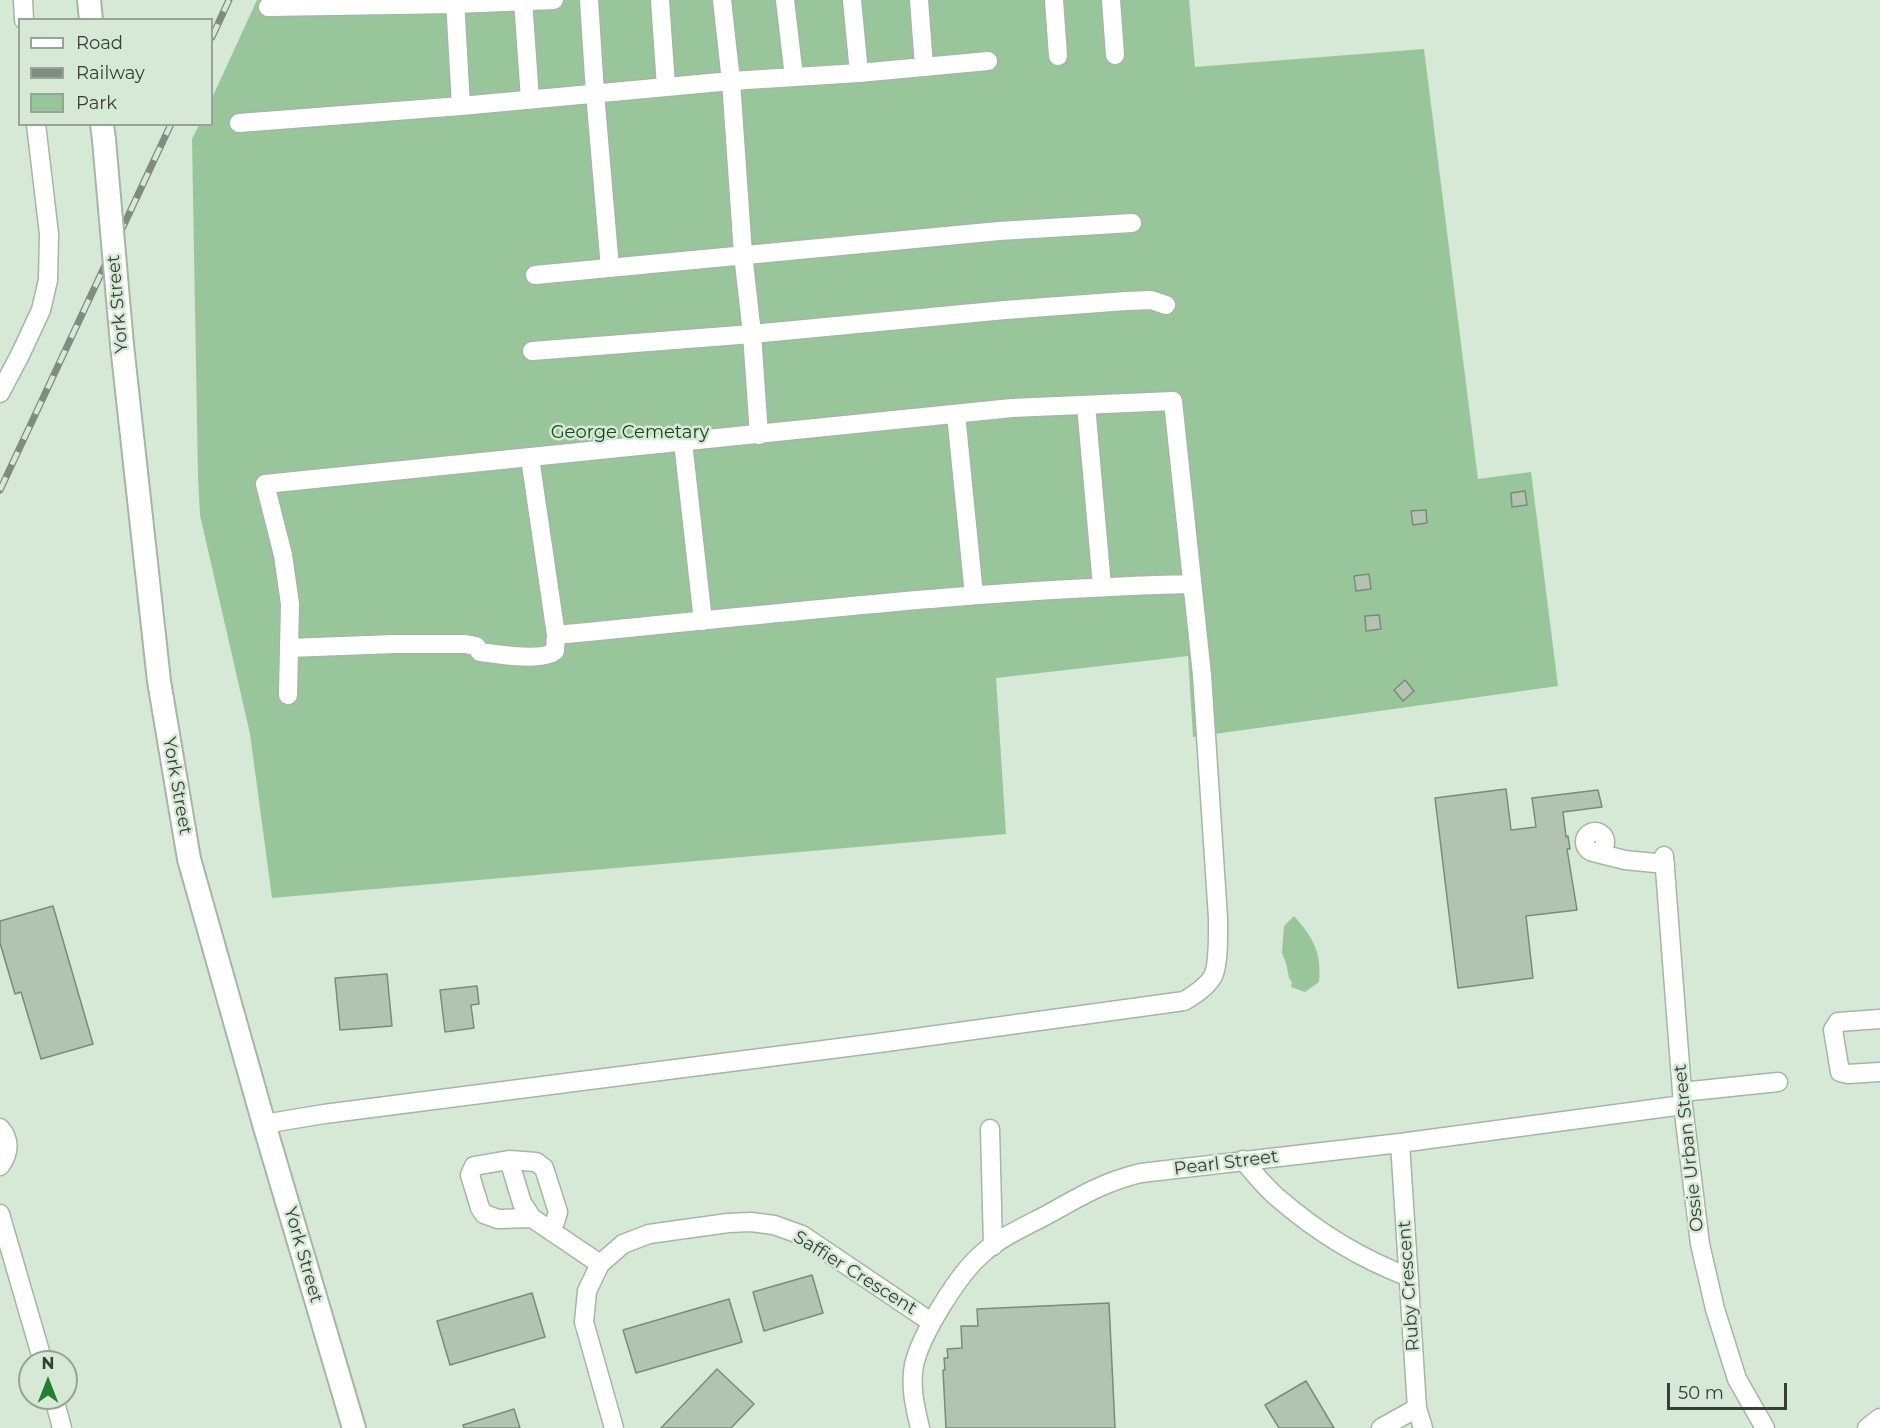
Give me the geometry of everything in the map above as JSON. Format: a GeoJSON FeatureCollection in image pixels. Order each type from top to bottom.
{"type":"FeatureCollection","features":[{"type":"Feature","properties":{"kind":"main road"},"geometry":{"type":"LineString","coordinates":[[89,0],[91,18]]}},
{"type":"Feature","properties":{"kind":"main road","name":"York Street"},"geometry":{"type":"LineString","coordinates":[[103,133],[122,345],[159,681],[183,829],[197,888],[264,1124],[354,1428]]}},
{"type":"Feature","properties":{"kind":"street"},"geometry":{"type":"LineString","coordinates":[[23,0],[24,18]]}},
{"type":"Feature","properties":{"kind":"street"},"geometry":{"type":"LineString","coordinates":[[268,7],[554,0]]}},
{"type":"Feature","properties":{"kind":"street"},"geometry":{"type":"LineString","coordinates":[[589,0],[610,268]]}},
{"type":"Feature","properties":{"kind":"street"},"geometry":{"type":"LineString","coordinates":[[660,0],[666,87]]}},
{"type":"Feature","properties":{"kind":"street"},"geometry":{"type":"LineString","coordinates":[[722,0],[732,81],[743,254],[752,334],[759,435]]}},
{"type":"Feature","properties":{"kind":"street"},"geometry":{"type":"LineString","coordinates":[[784,0],[794,77]]}},
{"type":"Feature","properties":{"kind":"street"},"geometry":{"type":"LineString","coordinates":[[852,0],[859,73]]}},
{"type":"Feature","properties":{"kind":"street"},"geometry":{"type":"LineString","coordinates":[[919,0],[924,66]]}},
{"type":"Feature","properties":{"kind":"street"},"geometry":{"type":"LineString","coordinates":[[1054,0],[1058,56]]}},
{"type":"Feature","properties":{"kind":"street"},"geometry":{"type":"LineString","coordinates":[[1111,0],[1115,55]]}},
{"type":"Feature","properties":{"kind":"street"},"geometry":{"type":"LineString","coordinates":[[523,1],[530,99]]}},
{"type":"Feature","properties":{"kind":"street"},"geometry":{"type":"LineString","coordinates":[[455,2],[462,106]]}},
{"type":"Feature","properties":{"kind":"street"},"geometry":{"type":"LineString","coordinates":[[239,123],[988,61]]}},
{"type":"Feature","properties":{"kind":"street"},"geometry":{"type":"LineString","coordinates":[[0,393],[40,310],[48,280],[49,234],[36,126]]}},
{"type":"Feature","properties":{"kind":"street"},"geometry":{"type":"LineString","coordinates":[[535,275],[999,231],[1132,223]]}},
{"type":"Feature","properties":{"kind":"street"},"geometry":{"type":"LineString","coordinates":[[532,351],[752,334],[1005,310],[1151,300],[1166,304]]}},
{"type":"Feature","properties":{"kind":"street"},"geometry":{"type":"LineString","coordinates":[[264,1124],[324,1114],[1184,1001],[1198,993],[1213,975],[1216,954],[1218,918],[1202,675],[1173,401],[1012,408],[265,484],[284,565],[290,604],[288,695]]}},
{"type":"Feature","properties":{"kind":"street"},"geometry":{"type":"LineString","coordinates":[[1086,405],[1102,586]]}},
{"type":"Feature","properties":{"kind":"street"},"geometry":{"type":"LineString","coordinates":[[956,414],[974,595]]}},
{"type":"Feature","properties":{"kind":"street"},"geometry":{"type":"LineString","coordinates":[[683,442],[703,621]]}},
{"type":"Feature","properties":{"kind":"street"},"geometry":{"type":"LineString","coordinates":[[289,648],[465,644],[476,646],[480,652],[499,655],[545,656],[555,651],[556,635],[530,458]]}},
{"type":"Feature","properties":{"kind":"street"},"geometry":{"type":"LineString","coordinates":[[556,635],[974,595],[1102,586],[1192,584]]}},
{"type":"Feature","properties":{"kind":"street","name":"Ossie Urban Street"},"geometry":{"type":"LineString","coordinates":[[1593,852],[1624,860],[1665,860],[1682,1099],[1700,1244],[1715,1309],[1737,1379],[1765,1428]]}},
{"type":"Feature","properties":{"kind":"street"},"geometry":{"type":"LineString","coordinates":[[1880,1019],[1838,1022],[1833,1030],[1840,1072],[1848,1074],[1880,1072]]}},
{"type":"Feature","properties":{"kind":"street","name":"Pearl Street"},"geometry":{"type":"LineString","coordinates":[[920,1428],[912,1396],[914,1364],[931,1322],[970,1266],[984,1251],[1101,1185],[1142,1173],[1400,1143],[1778,1082]]}},
{"type":"Feature","properties":{"kind":"street"},"geometry":{"type":"LineString","coordinates":[[0,1128],[5,1133],[8,1145],[6,1158],[0,1166]]}},
{"type":"Feature","properties":{"kind":"street"},"geometry":{"type":"LineString","coordinates":[[990,1129],[993,1246]]}},
{"type":"Feature","properties":{"kind":"street","name":"Ruby Crescent"},"geometry":{"type":"LineString","coordinates":[[1400,1143],[1417,1408],[1423,1428]]}},
{"type":"Feature","properties":{"kind":"street"},"geometry":{"type":"LineString","coordinates":[[532,1218],[498,1219],[484,1214],[470,1175],[471,1169],[477,1164],[509,1160],[537,1162],[544,1168],[558,1212],[555,1222],[549,1229]]}},
{"type":"Feature","properties":{"kind":"street"},"geometry":{"type":"LineString","coordinates":[[509,1160],[522,1203],[532,1218],[600,1264]]}},
{"type":"Feature","properties":{"kind":"street"},"geometry":{"type":"LineString","coordinates":[[1243,1160],[1277,1198],[1314,1225],[1347,1248],[1409,1277]]}},
{"type":"Feature","properties":{"kind":"street"},"geometry":{"type":"LineString","coordinates":[[0,1214],[40,1350]]}},
{"type":"Feature","properties":{"kind":"street","name":"Saffier Crescent"},"geometry":{"type":"LineString","coordinates":[[614,1428],[584,1322],[587,1291],[600,1264],[623,1244],[649,1234],[751,1222],[774,1225],[802,1235],[931,1322]]}},
{"type":"Feature","properties":{"kind":"street"},"geometry":{"type":"LineString","coordinates":[[1382,1428],[1417,1408]]}},
{"type":"Feature","properties":{"kind":"street"},"geometry":{"type":"LineString","coordinates":[[58,1410],[63,1428]]}},
{"type":"Feature","properties":{"kind":"street"},"geometry":{"type":"LineString","coordinates":[[1867,1428],[1880,1418]]}},
{"type":"Feature","properties":{"kind":"green space","name":"George Cemetary"},"geometry":{"type":"Polygon","coordinates":[[[257,0],[1189,0],[1195,67],[1424,49],[1478,479],[1531,472],[1558,686],[1193,737],[1188,656],[996,678],[1006,834],[272,898],[250,734],[200,515],[192,139],[198,126],[213,126],[213,96],[257,0]]]}},
{"type":"Feature","properties":{"kind":"green space"},"geometry":{"type":"Polygon","coordinates":[[[1294,916],[1311,938],[1319,962],[1319,982],[1305,992],[1291,987],[1292,982],[1282,953],[1284,926],[1294,916]]]}},
{"type":"Feature","properties":{"kind":"building"},"geometry":{"type":"Polygon","coordinates":[[[1525,491],[1527,505],[1512,507],[1511,493],[1525,491]]]}},
{"type":"Feature","properties":{"kind":"building"},"geometry":{"type":"Polygon","coordinates":[[[1426,510],[1427,523],[1413,525],[1411,511],[1426,510]]]}},
{"type":"Feature","properties":{"kind":"building"},"geometry":{"type":"Polygon","coordinates":[[[1369,574],[1371,589],[1356,591],[1354,576],[1369,574]]]}},
{"type":"Feature","properties":{"kind":"building"},"geometry":{"type":"Polygon","coordinates":[[[1379,615],[1381,629],[1366,631],[1365,616],[1379,615]]]}},
{"type":"Feature","properties":{"kind":"building"},"geometry":{"type":"Polygon","coordinates":[[[1405,680],[1414,691],[1403,701],[1394,690],[1405,680]]]}},
{"type":"Feature","properties":{"kind":"building"},"geometry":{"type":"Polygon","coordinates":[[[1506,789],[1511,830],[1536,827],[1532,798],[1598,790],[1602,807],[1563,812],[1577,910],[1526,916],[1533,978],[1458,988],[1435,798],[1506,789]]]}},
{"type":"Feature","properties":{"kind":"building"},"geometry":{"type":"Polygon","coordinates":[[[53,906],[93,1044],[41,1059],[21,992],[15,994],[0,943],[0,921],[53,906]]]}},
{"type":"Feature","properties":{"kind":"building"},"geometry":{"type":"Polygon","coordinates":[[[387,974],[392,1026],[340,1030],[335,978],[387,974]]]}},
{"type":"Feature","properties":{"kind":"building"},"geometry":{"type":"Polygon","coordinates":[[[477,986],[479,1004],[471,1005],[474,1028],[445,1032],[440,990],[477,986]]]}},
{"type":"Feature","properties":{"kind":"building"},"geometry":{"type":"Polygon","coordinates":[[[812,1275],[823,1313],[764,1331],[753,1292],[812,1275]]]}},
{"type":"Feature","properties":{"kind":"building"},"geometry":{"type":"Polygon","coordinates":[[[532,1293],[545,1337],[450,1365],[437,1321],[532,1293]]]}},
{"type":"Feature","properties":{"kind":"building"},"geometry":{"type":"Polygon","coordinates":[[[729,1299],[742,1342],[636,1373],[623,1330],[729,1299]]]}},
{"type":"Feature","properties":{"kind":"building"},"geometry":{"type":"Polygon","coordinates":[[[1109,1303],[1115,1428],[946,1428],[944,1358],[948,1358],[947,1349],[962,1348],[961,1326],[978,1326],[977,1309],[1109,1303]]]}},
{"type":"Feature","properties":{"kind":"building"},"geometry":{"type":"Polygon","coordinates":[[[717,1369],[754,1404],[731,1428],[661,1428],[717,1369]]]}},
{"type":"Feature","properties":{"kind":"building"},"geometry":{"type":"Polygon","coordinates":[[[1306,1381],[1334,1428],[1279,1428],[1265,1405],[1306,1381]]]}},
{"type":"Feature","properties":{"kind":"building"},"geometry":{"type":"Polygon","coordinates":[[[514,1409],[520,1428],[464,1428],[463,1425],[514,1409]]]}},
{"type":"Feature","properties":{"kind":"railway"},"geometry":{"type":"LineString","coordinates":[[213,35],[229,0]]}},
{"type":"Feature","properties":{"kind":"railway"},"geometry":{"type":"LineString","coordinates":[[0,490],[170,126]]}}]}
